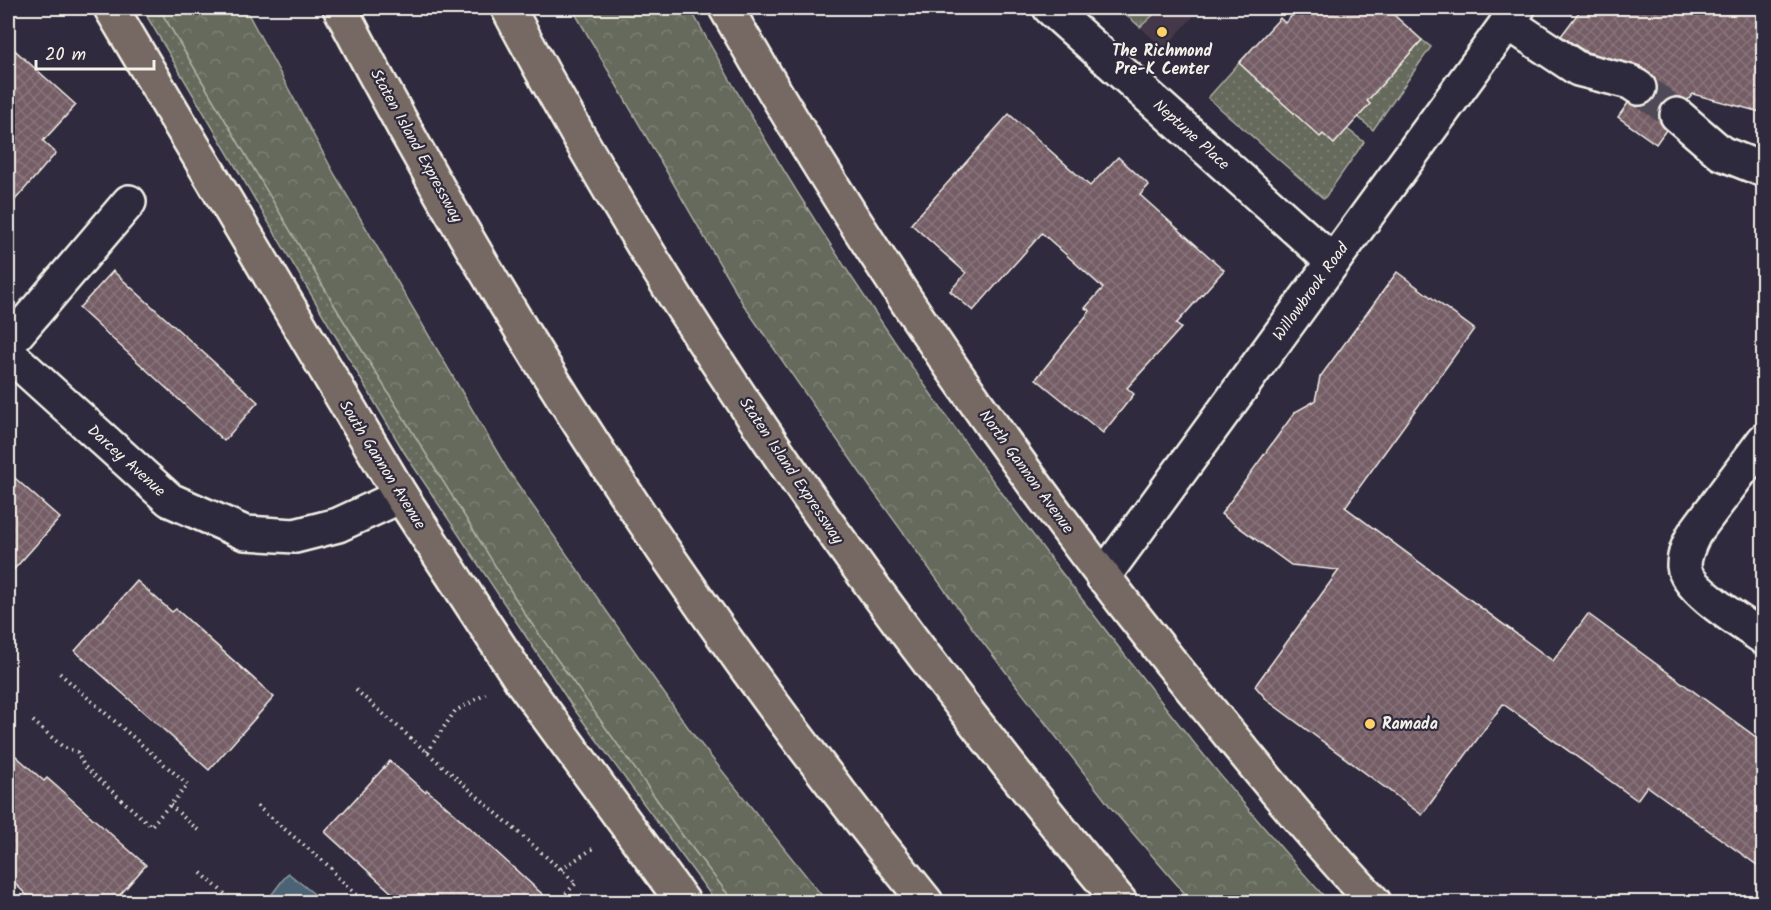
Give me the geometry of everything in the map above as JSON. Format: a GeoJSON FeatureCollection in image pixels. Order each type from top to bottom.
{"type":"FeatureCollection","features":[{"type":"Feature","properties":{"kind":"main road","name":"South Gannon Avenue"},"geometry":{"type":"LineString","coordinates":[[111,8],[401,496],[521,680],[684,903]]}},
{"type":"Feature","properties":{"kind":"main road","name":"Staten Island Expressway"},"geometry":{"type":"LineString","coordinates":[[340,8],[400,120],[507,305],[621,485],[742,662],[866,829],[926,903]]}},
{"type":"Feature","properties":{"kind":"main road","name":"Staten Island Expressway"},"geometry":{"type":"LineString","coordinates":[[508,8],[582,141],[642,241],[703,339],[815,507],[948,691],[1120,903]]}},
{"type":"Feature","properties":{"kind":"main road","name":"North Gannon Avenue"},"geometry":{"type":"LineString","coordinates":[[726,8],[788,113],[920,321],[981,410],[1103,577],[1292,811],[1374,903]]}},
{"type":"Feature","properties":{"kind":"street","name":"Neptune Place"},"geometry":{"type":"LineString","coordinates":[[1050,8],[1333,262]]}},
{"type":"Feature","properties":{"kind":"street","name":"Willowbrook Road"},"geometry":{"type":"LineString","coordinates":[[1103,577],[1513,15]]}},
{"type":"Feature","properties":{"kind":"street"},"geometry":{"type":"LineString","coordinates":[[1513,15],[1578,69],[1630,82],[1639,88]]}},
{"type":"Feature","properties":{"kind":"street"},"geometry":{"type":"LineString","coordinates":[[1677,115],[1721,153],[1764,170]]}},
{"type":"Feature","properties":{"kind":"street"},"geometry":{"type":"LineString","coordinates":[[8,344],[129,202]]}},
{"type":"Feature","properties":{"kind":"street","name":"Darcey Avenue"},"geometry":{"type":"LineString","coordinates":[[8,354],[171,500],[245,533],[296,536],[338,525],[401,496]]}},
{"type":"Feature","properties":{"kind":"street"},"geometry":{"type":"LineString","coordinates":[[1764,440],[1694,534],[1687,549],[1684,567],[1691,582],[1702,593],[1764,638]]}},
{"type":"Feature","properties":{"kind":"path"},"geometry":{"type":"LineString","coordinates":[[33,721],[63,747],[78,752],[84,766],[151,826],[188,785],[57,671]]}},
{"type":"Feature","properties":{"kind":"path"},"geometry":{"type":"LineString","coordinates":[[356,690],[576,883],[558,903]]}},
{"type":"Feature","properties":{"kind":"path"},"geometry":{"type":"LineString","coordinates":[[427,752],[455,711],[486,694]]}},
{"type":"Feature","properties":{"kind":"path"},"geometry":{"type":"LineString","coordinates":[[170,805],[199,831]]}},
{"type":"Feature","properties":{"kind":"path"},"geometry":{"type":"LineString","coordinates":[[257,807],[330,867],[339,879],[365,903]]}},
{"type":"Feature","properties":{"kind":"path"},"geometry":{"type":"LineString","coordinates":[[561,869],[594,848]]}},
{"type":"Feature","properties":{"kind":"path"},"geometry":{"type":"LineString","coordinates":[[201,873],[234,903]]}},
{"type":"Feature","properties":{"kind":"shaded area","name":"The Richmond Pre-K Center"},"geometry":{"type":"Polygon","coordinates":[[[1119,8],[1201,8],[1164,49],[1119,8]]]}},
{"type":"Feature","properties":{"kind":"green space"},"geometry":{"type":"Polygon","coordinates":[[[142,8],[159,8],[339,313],[527,617],[680,832],[734,902],[716,902],[574,709],[404,452],[142,8]]]}},
{"type":"Feature","properties":{"kind":"green space"},"geometry":{"type":"Polygon","coordinates":[[[159,8],[245,8],[335,175],[507,469],[692,733],[827,902],[734,902],[680,832],[527,617],[339,313],[159,8]]]}},
{"type":"Feature","properties":{"kind":"green space"},"geometry":{"type":"Polygon","coordinates":[[[572,8],[690,8],[780,165],[828,242],[929,392],[1036,539],[1178,722],[1267,831],[1329,902],[1192,902],[1112,809],[981,640],[870,487],[743,304],[572,8]]]}},
{"type":"Feature","properties":{"kind":"green space"},"geometry":{"type":"Polygon","coordinates":[[[1119,8],[1161,8],[1140,27],[1119,8]]]}},
{"type":"Feature","properties":{"kind":"green space"},"geometry":{"type":"Polygon","coordinates":[[[1422,40],[1431,47],[1373,130],[1358,117],[1370,104],[1367,101],[1422,40]]]}},
{"type":"Feature","properties":{"kind":"green space"},"geometry":{"type":"Polygon","coordinates":[[[1239,63],[1320,136],[1323,134],[1334,144],[1347,129],[1364,142],[1324,199],[1208,98],[1239,63]]]}},
{"type":"Feature","properties":{"kind":"water"},"geometry":{"type":"Polygon","coordinates":[[[288,873],[324,902],[266,902],[288,873]]]}},
{"type":"Feature","properties":{"kind":"building"},"geometry":{"type":"Polygon","coordinates":[[[1299,8],[1386,8],[1422,40],[1367,101],[1370,104],[1334,144],[1323,134],[1320,137],[1239,63],[1280,18],[1285,23],[1299,8]]]}},
{"type":"Feature","properties":{"kind":"building"},"geometry":{"type":"Polygon","coordinates":[[[1582,8],[1764,8],[1764,113],[1693,94],[1688,100],[1671,97],[1663,102],[1659,111],[1660,122],[1666,130],[1656,144],[1618,117],[1628,103],[1638,107],[1647,105],[1654,99],[1658,90],[1655,79],[1640,66],[1586,52],[1561,36],[1582,8]]]}},
{"type":"Feature","properties":{"kind":"building"},"geometry":{"type":"Polygon","coordinates":[[[8,44],[76,105],[43,141],[56,153],[8,208],[8,44]]]}},
{"type":"Feature","properties":{"kind":"building"},"geometry":{"type":"Polygon","coordinates":[[[1009,114],[1090,186],[1118,157],[1149,185],[1140,195],[1224,270],[1176,324],[1181,328],[1127,388],[1134,394],[1103,433],[1036,379],[1090,311],[1085,308],[1103,288],[1042,233],[973,311],[950,291],[966,273],[911,224],[1009,114]]]}},
{"type":"Feature","properties":{"kind":"building"},"geometry":{"type":"Polygon","coordinates":[[[113,271],[258,402],[224,441],[79,308],[113,271]]]}},
{"type":"Feature","properties":{"kind":"building"},"geometry":{"type":"Polygon","coordinates":[[[1397,272],[1474,329],[1345,507],[1553,661],[1588,614],[1764,743],[1764,870],[1647,786],[1637,800],[1503,704],[1422,815],[1268,701],[1255,686],[1339,570],[1291,565],[1221,514],[1295,412],[1315,401],[1320,377],[1397,272]]]}},
{"type":"Feature","properties":{"kind":"building"},"geometry":{"type":"Polygon","coordinates":[[[8,472],[60,518],[8,576],[8,472]]]}},
{"type":"Feature","properties":{"kind":"building"},"geometry":{"type":"Polygon","coordinates":[[[137,581],[172,612],[176,609],[274,697],[209,770],[75,651],[137,581]]]}},
{"type":"Feature","properties":{"kind":"building"},"geometry":{"type":"Polygon","coordinates":[[[8,749],[44,781],[47,778],[146,865],[113,903],[35,903],[8,877],[8,749]]]}},
{"type":"Feature","properties":{"kind":"building"},"geometry":{"type":"Polygon","coordinates":[[[390,761],[425,792],[427,790],[456,815],[552,903],[403,903],[325,832],[390,761]]]}},
{"type":"Feature","properties":{"kind":"tunnel"},"geometry":{"type":"LineString","coordinates":[[1639,88],[1677,115]]}},
{"type":"Feature","properties":{"kind":"place","name":"The Richmond Pre-K Center"},"geometry":{"type":"Point","coordinates":[1162,32]}},
{"type":"Feature","properties":{"kind":"place","name":"Ramada"},"geometry":{"type":"Point","coordinates":[1370,724]}}]}
